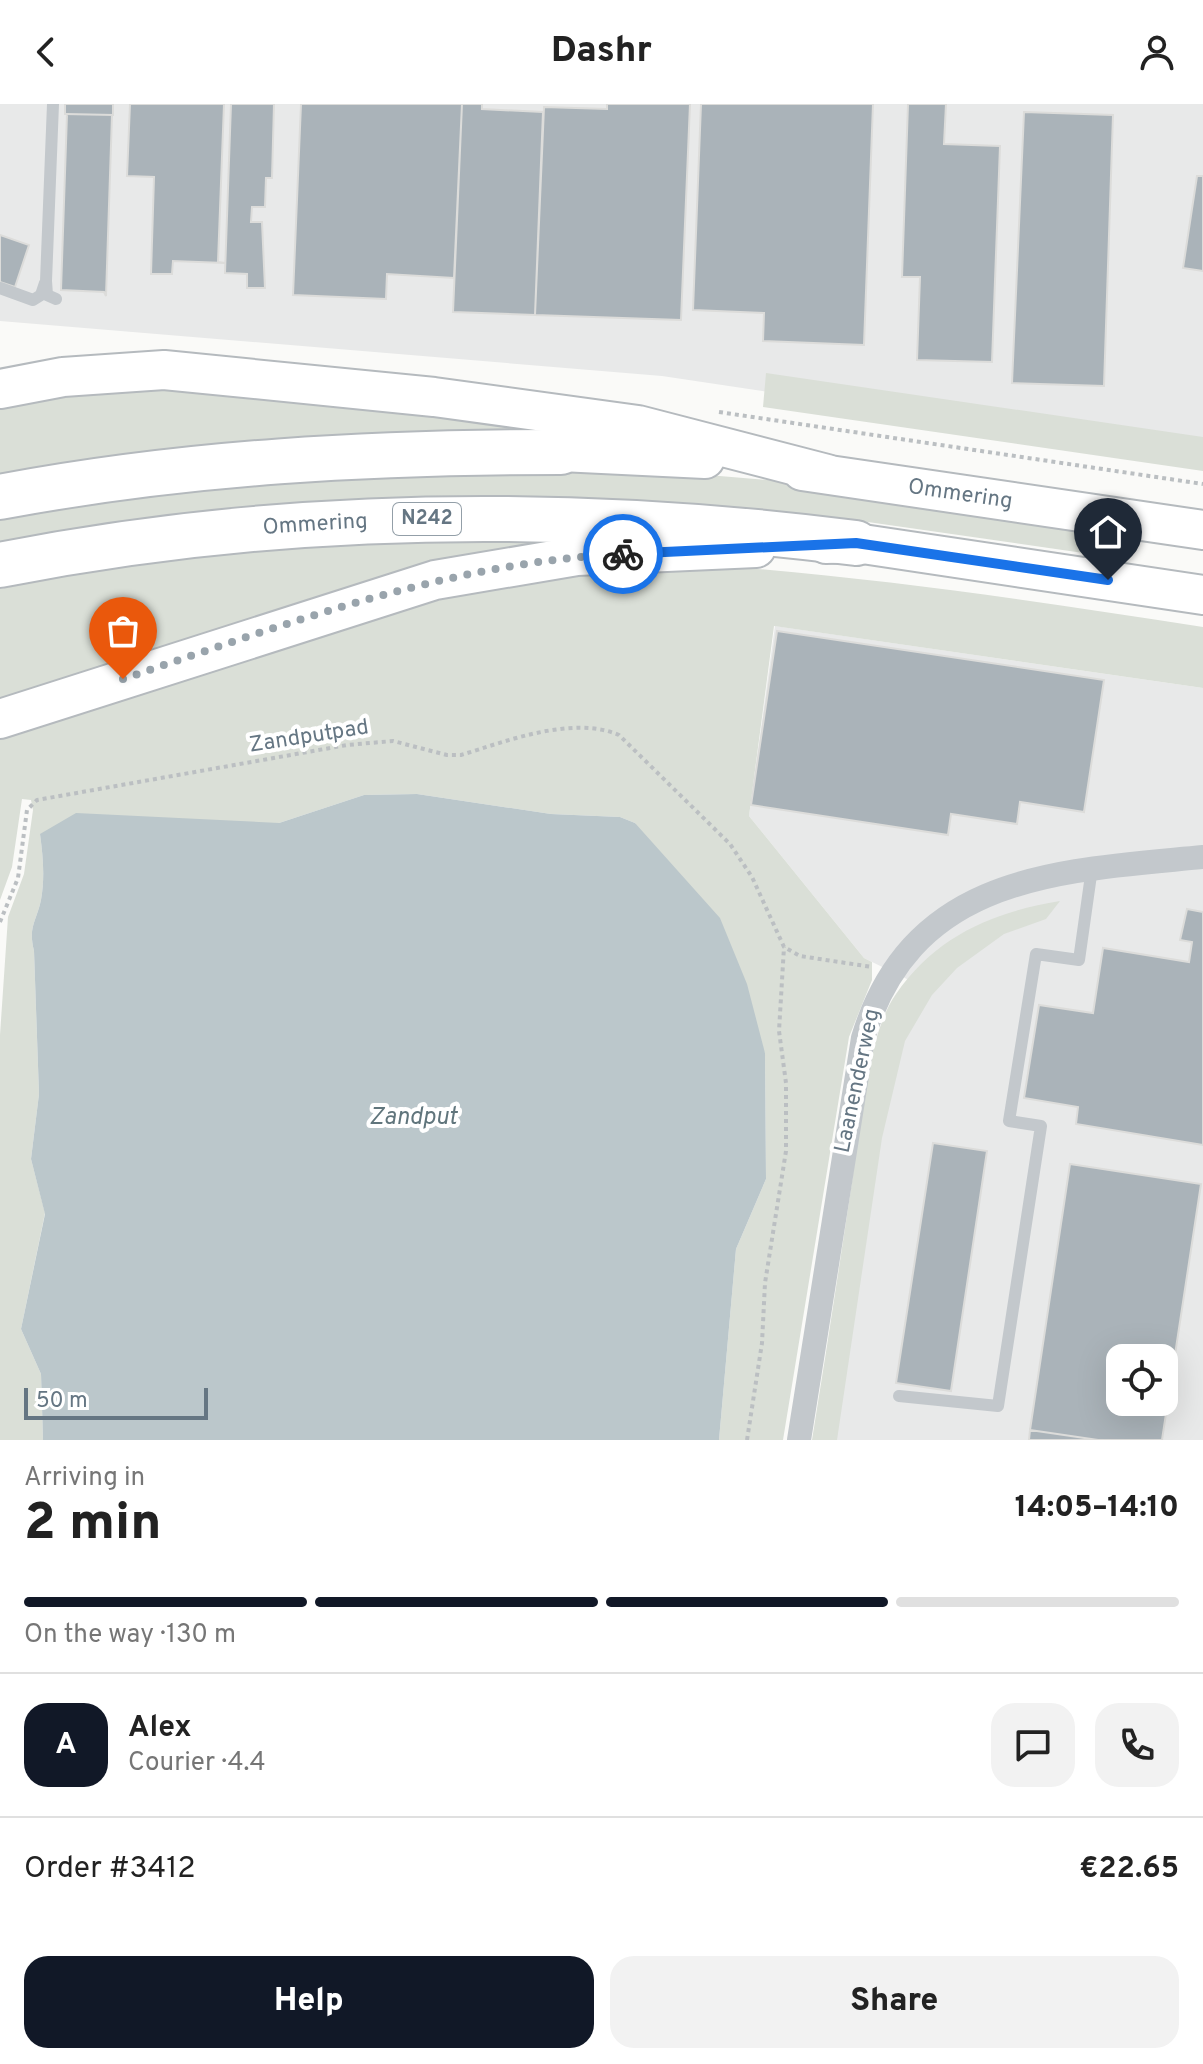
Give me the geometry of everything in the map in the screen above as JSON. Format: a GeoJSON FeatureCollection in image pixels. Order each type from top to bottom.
{"type":"FeatureCollection","features":[{"type":"Feature","properties":{"kind":"highway","name":"Ommering"},"geometry":{"type":"LineString","coordinates":[[0,497],[107,480],[274,461],[451,452],[561,452]]}},
{"type":"Feature","properties":{"kind":"highway","name":"Ommering"},"geometry":{"type":"LineString","coordinates":[[0,565],[236,531],[399,520],[646,521],[856,543]]}},
{"type":"Feature","properties":{"kind":"main road"},"geometry":{"type":"LineString","coordinates":[[0,389],[63,377],[164,370],[434,397],[638,425],[827,474]]}},
{"type":"Feature","properties":{"kind":"main road","name":"Ommering"},"geometry":{"type":"LineString","coordinates":[[561,452],[706,459],[1203,530]]}},
{"type":"Feature","properties":{"kind":"main road","name":"Ommering"},"geometry":{"type":"LineString","coordinates":[[856,543],[1203,595]]}},
{"type":"Feature","properties":{"kind":"main road","name":"N242"},"geometry":{"type":"LineString","coordinates":[[0,719],[292,623],[470,572],[577,556],[856,543]]}},
{"type":"Feature","properties":{"kind":"street","name":"Laanenderweg"},"geometry":{"type":"LineString","coordinates":[[799,1440],[863,1038],[888,975],[944,922],[999,888],[1033,877],[1092,868],[1203,857]]}},
{"type":"Feature","properties":{"kind":"lane"},"geometry":{"type":"LineString","coordinates":[[53,104],[46,281],[47,295],[56,299]]}},
{"type":"Feature","properties":{"kind":"lane"},"geometry":{"type":"LineString","coordinates":[[0,288],[33,300],[41,295],[46,281]]}},
{"type":"Feature","properties":{"kind":"lane"},"geometry":{"type":"LineString","coordinates":[[899,1396],[998,1406],[1041,1126],[1009,1121],[1036,954],[1079,960],[1092,868]]}},
{"type":"Feature","properties":{"kind":"path","name":"Zandputpad"},"geometry":{"type":"LineString","coordinates":[[0,922],[18,878],[27,810],[37,800],[347,745],[393,741],[447,755],[461,755],[560,730],[607,730],[619,735],[730,844],[752,877],[784,947]]}},
{"type":"Feature","properties":{"kind":"path"},"geometry":{"type":"LineString","coordinates":[[747,1440],[762,1343],[765,1283],[786,1151],[786,1083],[779,1031],[784,947],[800,956],[865,963],[888,975]]}},
{"type":"Feature","properties":{"kind":"shaded area"},"geometry":{"type":"Polygon","coordinates":[[[0,104],[1203,104],[1203,457],[662,376],[0,321],[0,104]]]}},
{"type":"Feature","properties":{"kind":"shaded area"},"geometry":{"type":"Polygon","coordinates":[[[766,373],[1203,437],[1203,471],[763,407],[766,373]]]}},
{"type":"Feature","properties":{"kind":"shaded area"},"geometry":{"type":"Polygon","coordinates":[[[142,383],[637,431],[0,475],[0,400],[142,383]]]}},
{"type":"Feature","properties":{"kind":"shaded area"},"geometry":{"type":"Polygon","coordinates":[[[637,469],[840,486],[1116,527],[1111,557],[840,518],[691,503],[506,499],[0,545],[0,513],[272,477],[637,469]]]}},
{"type":"Feature","properties":{"kind":"shaded area"},"geometry":{"type":"Polygon","coordinates":[[[414,541],[566,541],[0,706],[0,589],[103,570],[206,556],[414,541]]]}},
{"type":"Feature","properties":{"kind":"shaded area"},"geometry":{"type":"Polygon","coordinates":[[[678,563],[876,581],[1203,627],[1203,688],[774,626],[749,816],[864,958],[872,962],[872,980],[849,1037],[783,1440],[719,1440],[736,1249],[766,1179],[765,1053],[635,823],[620,817],[551,814],[417,794],[364,795],[279,823],[40,834],[43,884],[32,936],[39,1094],[31,1159],[45,1213],[21,1329],[41,1374],[43,1440],[0,1440],[0,1035],[8,917],[24,874],[33,810],[31,800],[22,799],[12,867],[0,900],[0,734],[487,578],[678,563]]]}},
{"type":"Feature","properties":{"kind":"shaded area"},"geometry":{"type":"Polygon","coordinates":[[[775,626],[1203,688],[1203,1440],[824,1440],[886,1056],[917,984],[864,958],[749,816],[775,626]]]}},
{"type":"Feature","properties":{"kind":"shaded area"},"geometry":{"type":"Polygon","coordinates":[[[1060,901],[1046,919],[1004,934],[957,968],[932,995],[905,1041],[882,1138],[837,1440],[812,1440],[861,1111],[871,1058],[886,1012],[912,974],[948,942],[989,920],[1060,901]]]}},
{"type":"Feature","properties":{"kind":"water","name":"Zandput"},"geometry":{"type":"Polygon","coordinates":[[[417,794],[551,814],[620,817],[635,823],[720,918],[747,984],[765,1053],[766,1179],[736,1249],[719,1440],[43,1440],[41,1374],[21,1329],[45,1214],[31,1159],[39,1094],[32,936],[43,884],[40,834],[76,813],[279,823],[364,795],[417,794]]]}},
{"type":"Feature","properties":{"kind":"building"},"geometry":{"type":"Polygon","coordinates":[[[65,104],[113,104],[113,115],[65,114],[65,104]]]}},
{"type":"Feature","properties":{"kind":"building"},"geometry":{"type":"Polygon","coordinates":[[[130,104],[224,104],[218,262],[225,263],[173,261],[172,274],[151,274],[154,177],[127,176],[130,104]]]}},
{"type":"Feature","properties":{"kind":"building"},"geometry":{"type":"Polygon","coordinates":[[[231,104],[274,104],[272,178],[266,178],[265,207],[252,207],[251,222],[262,222],[265,288],[247,288],[247,274],[225,273],[231,104]]]}},
{"type":"Feature","properties":{"kind":"building"},"geometry":{"type":"Polygon","coordinates":[[[301,104],[462,104],[454,278],[387,274],[386,299],[293,295],[301,104]]]}},
{"type":"Feature","properties":{"kind":"building"},"geometry":{"type":"Polygon","coordinates":[[[462,104],[482,104],[482,109],[543,112],[535,315],[453,312],[462,104]]]}},
{"type":"Feature","properties":{"kind":"building"},"geometry":{"type":"Polygon","coordinates":[[[607,104],[690,104],[681,320],[535,315],[544,107],[607,109],[607,104]]]}},
{"type":"Feature","properties":{"kind":"building"},"geometry":{"type":"Polygon","coordinates":[[[701,104],[873,104],[864,345],[763,341],[764,313],[693,310],[701,104]]]}},
{"type":"Feature","properties":{"kind":"building"},"geometry":{"type":"Polygon","coordinates":[[[908,104],[946,104],[944,144],[1000,146],[992,362],[917,360],[920,277],[902,277],[908,104]]]}},
{"type":"Feature","properties":{"kind":"building"},"geometry":{"type":"Polygon","coordinates":[[[1024,112],[1113,115],[1104,386],[1012,383],[1024,112]]]}},
{"type":"Feature","properties":{"kind":"building"},"geometry":{"type":"Polygon","coordinates":[[[67,114],[112,115],[106,296],[104,292],[61,290],[67,114]]]}},
{"type":"Feature","properties":{"kind":"building"},"geometry":{"type":"Polygon","coordinates":[[[1197,176],[1203,176],[1203,271],[1183,268],[1197,176]]]}},
{"type":"Feature","properties":{"kind":"building"},"geometry":{"type":"Polygon","coordinates":[[[0,235],[29,245],[15,287],[0,282],[0,235]]]}},
{"type":"Feature","properties":{"kind":"building"},"geometry":{"type":"Polygon","coordinates":[[[777,631],[1104,680],[1084,812],[1020,802],[1017,824],[951,814],[948,835],[751,805],[777,631]]]}},
{"type":"Feature","properties":{"kind":"building"},"geometry":{"type":"Polygon","coordinates":[[[1187,909],[1203,912],[1203,1145],[1076,1124],[1078,1107],[1024,1098],[1039,1005],[1093,1013],[1103,948],[1189,962],[1192,942],[1180,940],[1187,909]]]}},
{"type":"Feature","properties":{"kind":"building"},"geometry":{"type":"Polygon","coordinates":[[[933,1143],[987,1151],[951,1391],[896,1383],[933,1143]]]}},
{"type":"Feature","properties":{"kind":"building"},"geometry":{"type":"Polygon","coordinates":[[[1070,1164],[1201,1184],[1177,1344],[1106,1344],[1106,1416],[1166,1416],[1162,1440],[1098,1440],[1030,1430],[1070,1164]]]}},
{"type":"Feature","properties":{"kind":"building"},"geometry":{"type":"Polygon","coordinates":[[[1030,1430],[1098,1440],[1029,1440],[1030,1430]]]}},
{"type":"Feature","properties":{"kind":"way so far"},"geometry":{"type":"LineString","coordinates":[[123,679],[435,580],[525,562],[623,554]]}},
{"type":"Feature","properties":{"kind":"route"},"geometry":{"type":"LineString","coordinates":[[623,554],[856,543],[1108,580]]}}]}
